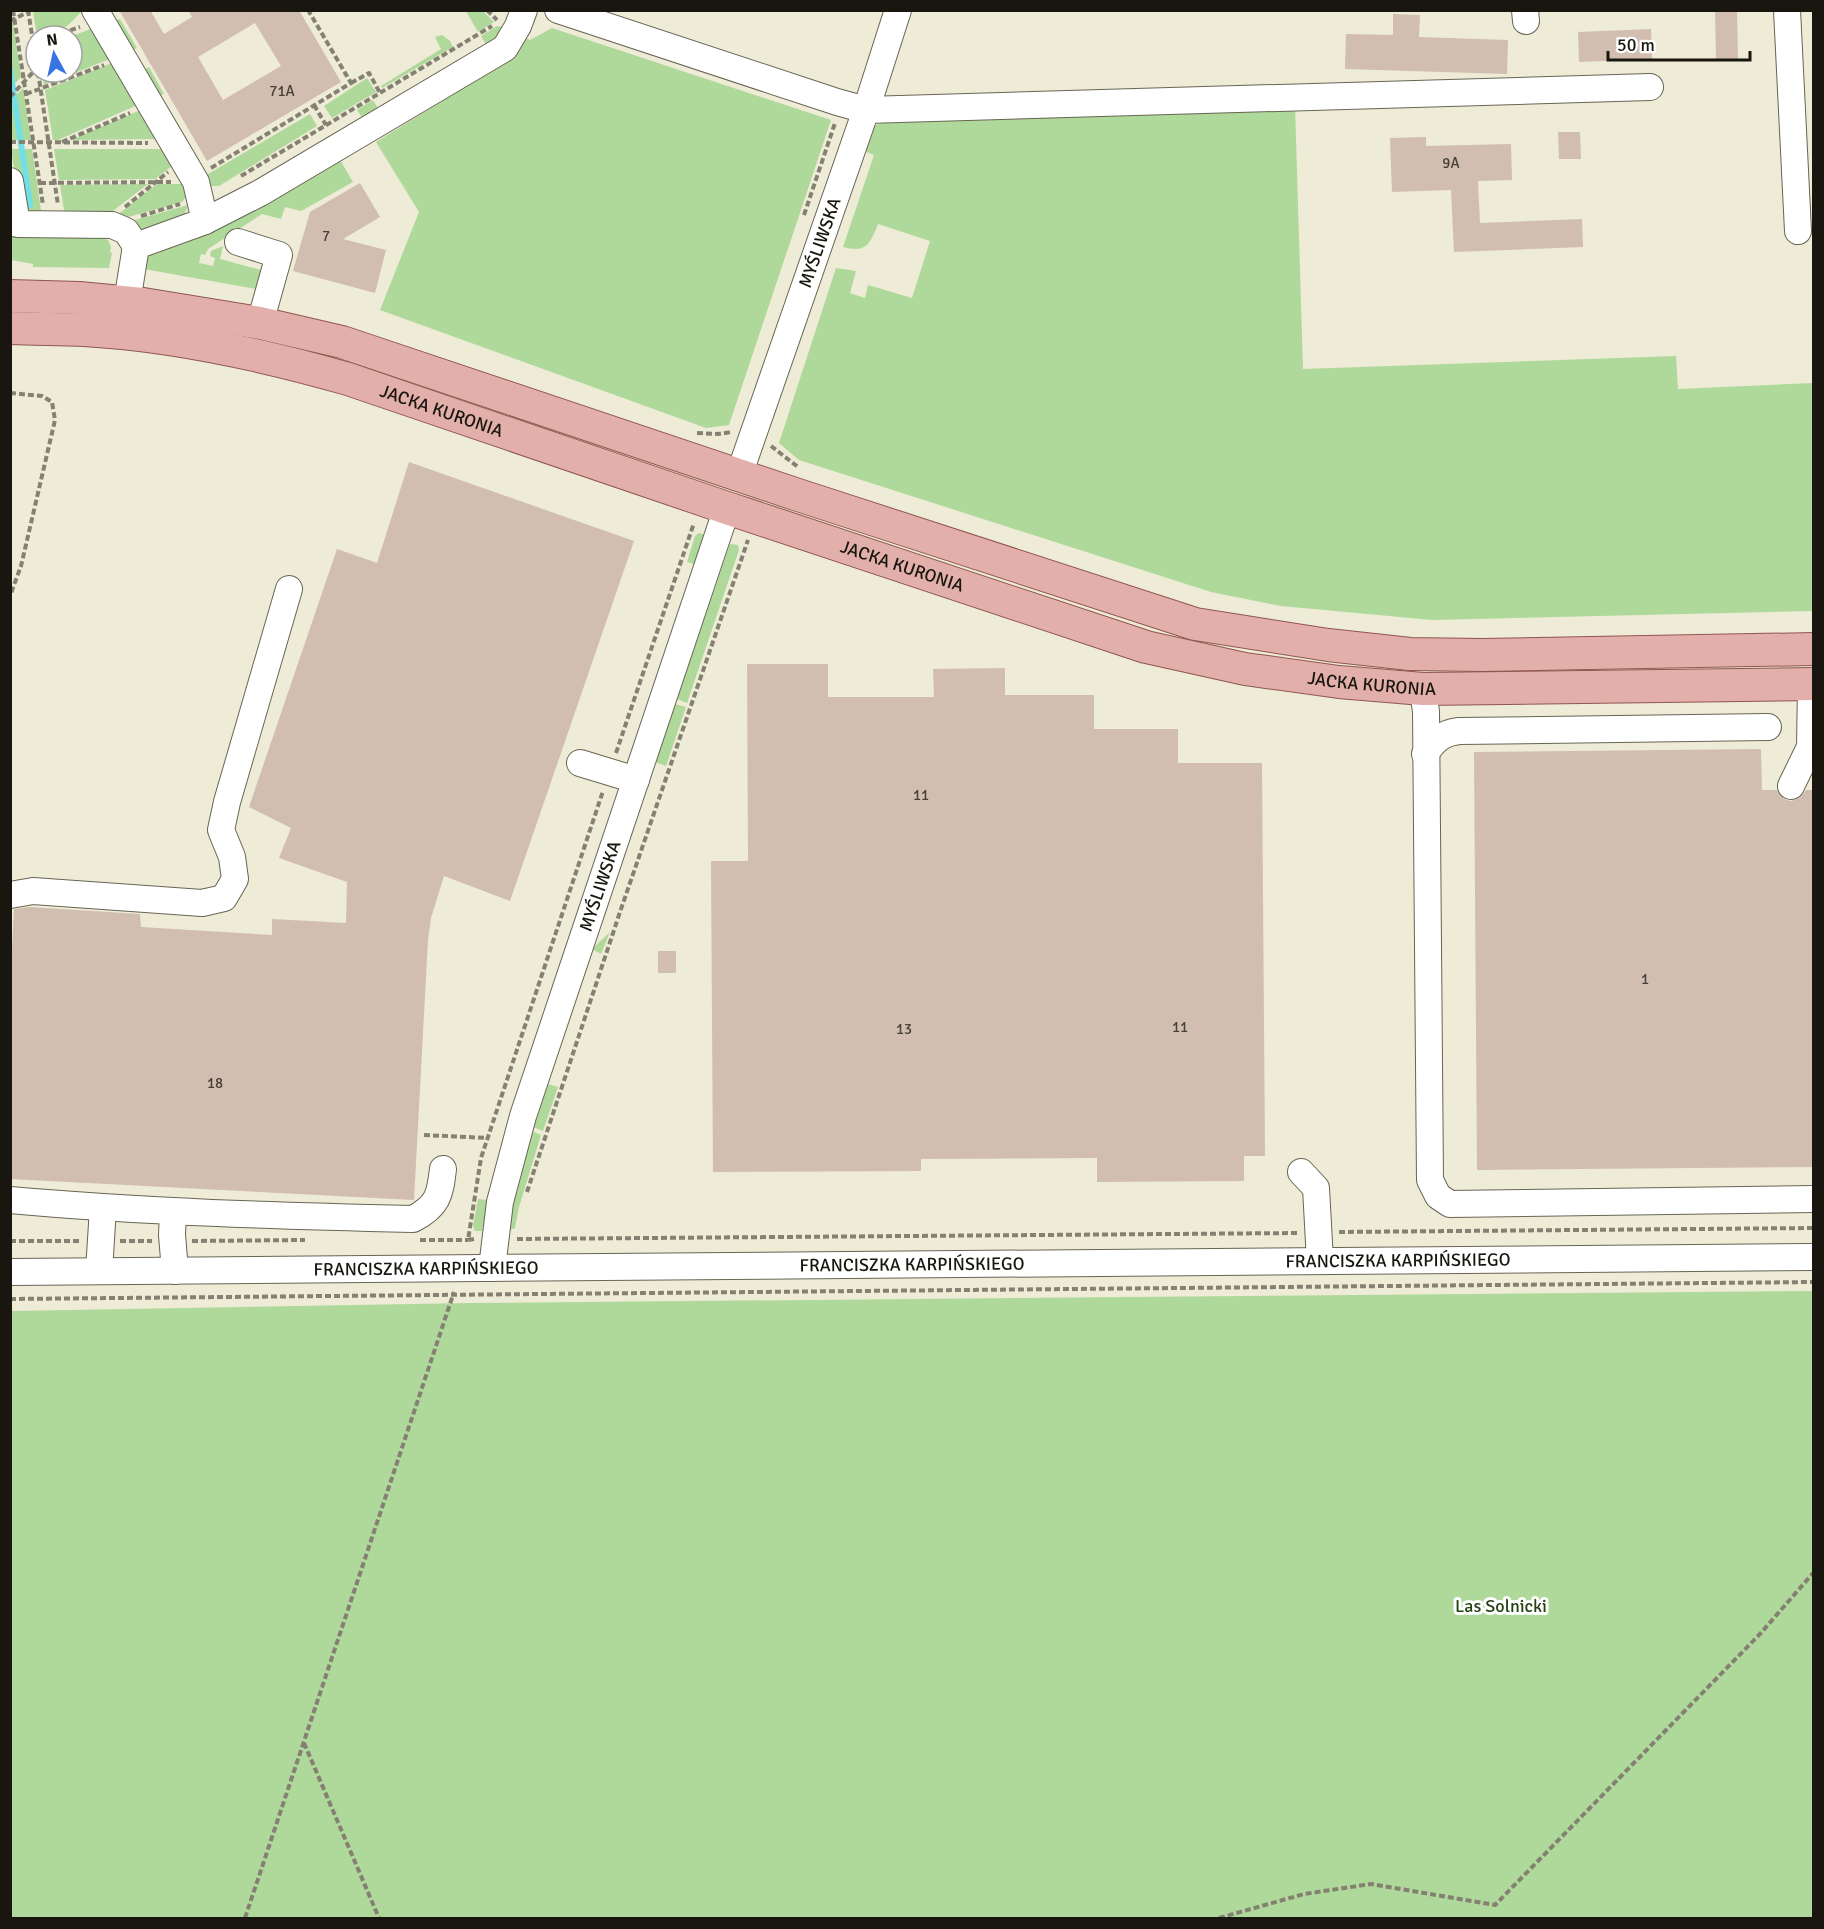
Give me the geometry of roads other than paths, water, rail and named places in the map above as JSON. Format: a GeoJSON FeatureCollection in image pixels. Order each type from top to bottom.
{"type":"FeatureCollection","features":[{"type":"Feature","properties":{"kind":"main road","name":"JACKA KURONIA"},"geometry":{"type":"LineString","coordinates":[[10,296],[78,297],[193,311],[261,323],[342,342],[1143,609],[1195,624],[1328,645],[1420,654],[1814,649]]}},
{"type":"Feature","properties":{"kind":"main road","name":"JACKA KURONIA"},"geometry":{"type":"LineString","coordinates":[[10,328],[86,330],[150,338],[210,347],[303,366],[348,379],[726,508],[1146,647],[1245,669],[1339,682],[1423,689],[1812,684]]}},
{"type":"Feature","properties":{"kind":"main road"},"geometry":{"type":"LineString","coordinates":[[726,508],[739,475]]}},
{"type":"Feature","properties":{"kind":"street"},"geometry":{"type":"LineString","coordinates":[[10,181],[17,224],[54,224],[120,233],[193,180],[260,193],[505,48],[515,33],[524,10]]}},
{"type":"Feature","properties":{"kind":"street"},"geometry":{"type":"LineString","coordinates":[[558,10],[826,99],[866,110],[1650,87]]}},
{"type":"Feature","properties":{"kind":"street","name":"MYŚLIWSKA"},"geometry":{"type":"LineString","coordinates":[[739,475],[866,110],[898,10]]}},
{"type":"Feature","properties":{"kind":"street"},"geometry":{"type":"LineString","coordinates":[[1787,10],[1798,231]]}},
{"type":"Feature","properties":{"kind":"street"},"geometry":{"type":"LineString","coordinates":[[98,16],[193,180]]}},
{"type":"Feature","properties":{"kind":"street"},"geometry":{"type":"LineString","coordinates":[[120,233],[127,302]]}},
{"type":"Feature","properties":{"kind":"street"},"geometry":{"type":"LineString","coordinates":[[238,242],[279,255],[261,323]]}},
{"type":"Feature","properties":{"kind":"street","name":"MYŚLIWSKA"},"geometry":{"type":"LineString","coordinates":[[492,1268],[500,1202],[523,1116],[726,508]]}},
{"type":"Feature","properties":{"kind":"street"},"geometry":{"type":"LineString","coordinates":[[10,895],[33,891],[202,903],[224,898],[235,879],[232,857],[221,830],[227,802],[289,589]]}},
{"type":"Feature","properties":{"kind":"street"},"geometry":{"type":"LineString","coordinates":[[1791,786],[1810,747],[1812,684]]}},
{"type":"Feature","properties":{"kind":"street"},"geometry":{"type":"LineString","coordinates":[[1423,689],[1426,712],[1430,1180],[1438,1196],[1450,1204],[1814,1199]]}},
{"type":"Feature","properties":{"kind":"street"},"geometry":{"type":"LineString","coordinates":[[1425,754],[1435,740],[1448,732],[1459,731],[1768,727]]}},
{"type":"Feature","properties":{"kind":"street"},"geometry":{"type":"LineString","coordinates":[[580,763],[636,780]]}},
{"type":"Feature","properties":{"kind":"street"},"geometry":{"type":"LineString","coordinates":[[10,1200],[103,1208],[251,1216],[413,1218],[427,1212],[437,1199],[443,1168]]}},
{"type":"Feature","properties":{"kind":"street"},"geometry":{"type":"LineString","coordinates":[[1301,1172],[1316,1188],[1320,1261]]}},
{"type":"Feature","properties":{"kind":"street"},"geometry":{"type":"LineString","coordinates":[[99,1271],[103,1208]]}},
{"type":"Feature","properties":{"kind":"street"},"geometry":{"type":"LineString","coordinates":[[173,1212],[175,1271]]}},
{"type":"Feature","properties":{"kind":"street","name":"FRANCISZKA KARPIŃSKIEGO"},"geometry":{"type":"LineString","coordinates":[[10,1272],[1814,1257]]}},
{"type":"Feature","properties":{"kind":"waterway"},"geometry":{"type":"LineString","coordinates":[[10,69],[30,205]]}},
{"type":"Feature","properties":{"kind":"park label","name":"Las Solnicki"},"geometry":{"type":"Point","coordinates":[1501,1606]}}]}
